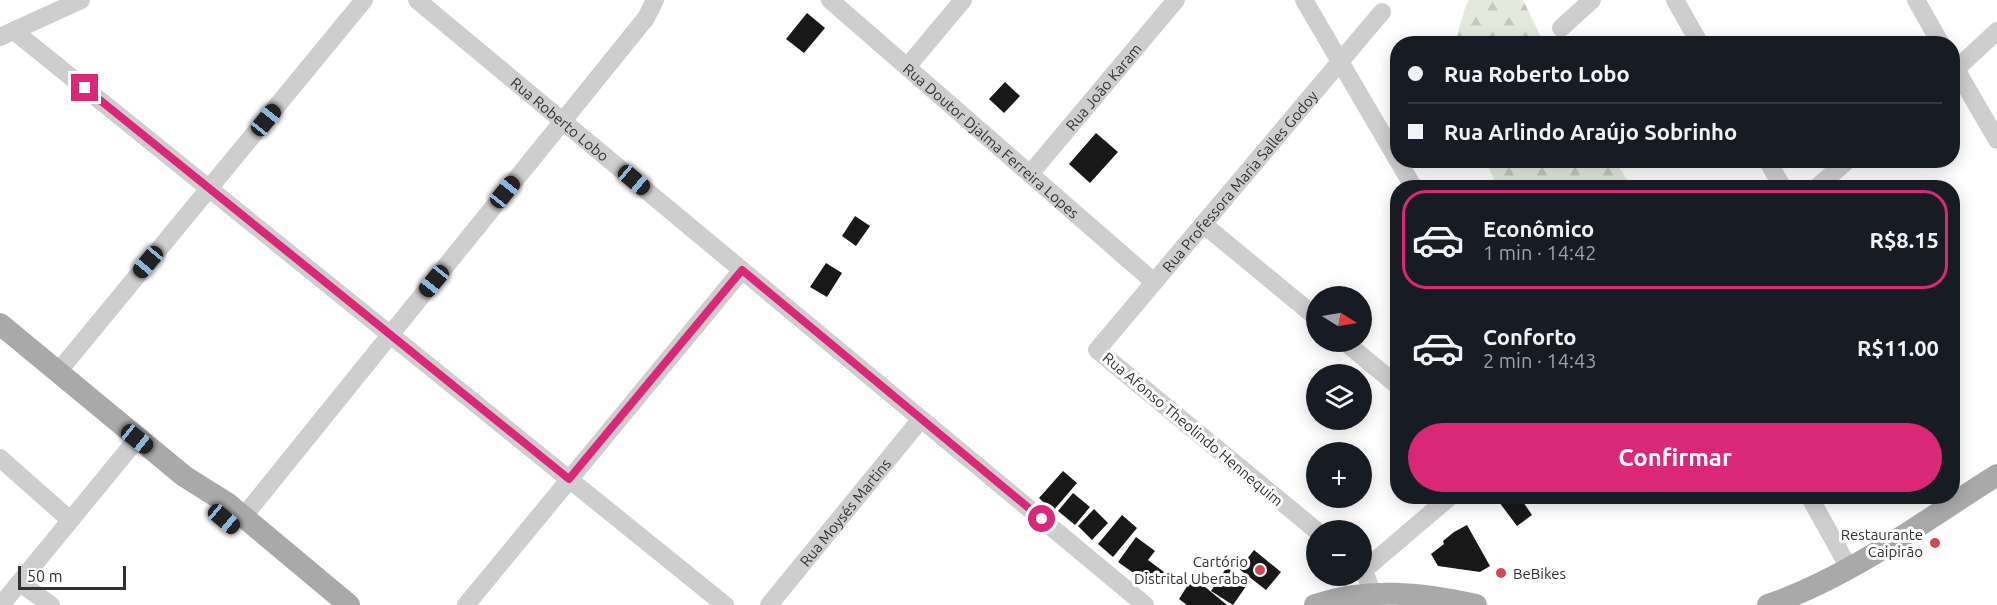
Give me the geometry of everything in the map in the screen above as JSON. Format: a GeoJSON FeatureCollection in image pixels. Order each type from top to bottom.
{"type":"FeatureCollection","features":[{"type":"Feature","properties":{"kind":"main road"},"geometry":{"type":"LineString","coordinates":[[0,324],[137,439],[184,476],[244,516],[350,605]]}},
{"type":"Feature","properties":{"kind":"main road"},"geometry":{"type":"LineString","coordinates":[[1960,489],[1997,475]]}},
{"type":"Feature","properties":{"kind":"main road"},"geometry":{"type":"LineString","coordinates":[[184,476],[220,516],[327,605]]}},
{"type":"Feature","properties":{"kind":"main road"},"geometry":{"type":"LineString","coordinates":[[1768,605],[1804,591],[1849,568],[1938,504]]}},
{"type":"Feature","properties":{"kind":"main road"},"geometry":{"type":"LineString","coordinates":[[1315,605],[1337,598],[1372,593],[1408,593],[1476,605]]}},
{"type":"Feature","properties":{"kind":"street"},"geometry":{"type":"LineString","coordinates":[[81,0],[56,5],[7,34],[209,189],[725,605]]}},
{"type":"Feature","properties":{"kind":"street"},"geometry":{"type":"LineString","coordinates":[[58,372],[364,0]]}},
{"type":"Feature","properties":{"kind":"street","name":"Rua Roberto Lobo"},"geometry":{"type":"LineString","coordinates":[[417,0],[1145,605]]}},
{"type":"Feature","properties":{"kind":"street"},"geometry":{"type":"LineString","coordinates":[[244,516],[646,18],[656,0]]}},
{"type":"Feature","properties":{"kind":"street","name":"Rua Doutor Djalma Ferreira Lopes"},"geometry":{"type":"LineString","coordinates":[[830,0],[1154,282]]}},
{"type":"Feature","properties":{"kind":"street"},"geometry":{"type":"LineString","coordinates":[[907,67],[963,0]]}},
{"type":"Feature","properties":{"kind":"street","name":"Rua João Karam"},"geometry":{"type":"LineString","coordinates":[[1030,174],[1176,0]]}},
{"type":"Feature","properties":{"kind":"street"},"geometry":{"type":"LineString","coordinates":[[1304,0],[1390,147]]}},
{"type":"Feature","properties":{"kind":"street"},"geometry":{"type":"LineString","coordinates":[[1561,28],[1592,0]]}},
{"type":"Feature","properties":{"kind":"street"},"geometry":{"type":"LineString","coordinates":[[1675,0],[1695,36]]}},
{"type":"Feature","properties":{"kind":"street"},"geometry":{"type":"LineString","coordinates":[[1916,0],[1936,36]]}},
{"type":"Feature","properties":{"kind":"street","name":"Rua Professora Maria Salles Godoy"},"geometry":{"type":"LineString","coordinates":[[1097,350],[1382,12]]}},
{"type":"Feature","properties":{"kind":"street"},"geometry":{"type":"LineString","coordinates":[[1960,63],[1997,31]]}},
{"type":"Feature","properties":{"kind":"street"},"geometry":{"type":"LineString","coordinates":[[1960,78],[1997,140]]}},
{"type":"Feature","properties":{"kind":"street"},"geometry":{"type":"LineString","coordinates":[[1825,180],[1839,168]]}},
{"type":"Feature","properties":{"kind":"street"},"geometry":{"type":"LineString","coordinates":[[1203,224],[1306,309]]}},
{"type":"Feature","properties":{"kind":"street"},"geometry":{"type":"LineString","coordinates":[[466,605],[742,270]]}},
{"type":"Feature","properties":{"kind":"street","name":"Rua Afonso Theolindo Hennequim"},"geometry":{"type":"LineString","coordinates":[[1097,350],[1306,522]]}},
{"type":"Feature","properties":{"kind":"street"},"geometry":{"type":"LineString","coordinates":[[1357,352],[1390,379]]}},
{"type":"Feature","properties":{"kind":"street","name":"Rua Moysés Martins"},"geometry":{"type":"LineString","coordinates":[[769,605],[921,419]]}},
{"type":"Feature","properties":{"kind":"street"},"geometry":{"type":"LineString","coordinates":[[1,605],[137,439]]}},
{"type":"Feature","properties":{"kind":"street"},"geometry":{"type":"LineString","coordinates":[[0,458],[70,520]]}},
{"type":"Feature","properties":{"kind":"street"},"geometry":{"type":"LineString","coordinates":[[1372,562],[1441,504]]}},
{"type":"Feature","properties":{"kind":"street"},"geometry":{"type":"LineString","coordinates":[[1813,504],[1849,568]]}},
{"type":"Feature","properties":{"kind":"street"},"geometry":{"type":"LineString","coordinates":[[20,583],[51,605]]}},
{"type":"Feature","properties":{"kind":"street"},"geometry":{"type":"LineString","coordinates":[[1369,586],[1372,593]]}},
{"type":"Feature","properties":{"kind":"green space"},"geometry":{"type":"Polygon","coordinates":[[[1469,0],[1523,0],[1541,36],[1457,36],[1469,0]]]}},
{"type":"Feature","properties":{"kind":"green space"},"geometry":{"type":"Polygon","coordinates":[[[1489,168],[1620,168],[1627,180],[1494,180],[1489,168]]]}},
{"type":"Feature","properties":{"kind":"building"},"geometry":{"type":"Polygon","coordinates":[[[807,13],[825,28],[804,53],[786,39],[807,13]]]}},
{"type":"Feature","properties":{"kind":"building"},"geometry":{"type":"Polygon","coordinates":[[[1005,82],[1020,96],[1004,113],[989,99],[1005,82]]]}},
{"type":"Feature","properties":{"kind":"building"},"geometry":{"type":"Polygon","coordinates":[[[1096,133],[1118,152],[1090,183],[1069,164],[1096,133]]]}},
{"type":"Feature","properties":{"kind":"building"},"geometry":{"type":"Polygon","coordinates":[[[855,216],[870,226],[856,246],[842,236],[855,216]]]}},
{"type":"Feature","properties":{"kind":"building"},"geometry":{"type":"Polygon","coordinates":[[[826,263],[842,273],[827,297],[810,287],[826,263]]]}},
{"type":"Feature","properties":{"kind":"building"},"geometry":{"type":"Polygon","coordinates":[[[1063,471],[1077,483],[1053,511],[1039,498],[1063,471]]]}},
{"type":"Feature","properties":{"kind":"building"},"geometry":{"type":"Polygon","coordinates":[[[1073,493],[1090,507],[1075,525],[1058,511],[1073,493]]]}},
{"type":"Feature","properties":{"kind":"building"},"geometry":{"type":"Polygon","coordinates":[[[1500,504],[1524,504],[1532,515],[1517,526],[1500,504]]]}},
{"type":"Feature","properties":{"kind":"building"},"geometry":{"type":"Polygon","coordinates":[[[1094,509],[1108,523],[1092,540],[1078,526],[1094,509]]]}},
{"type":"Feature","properties":{"kind":"building"},"geometry":{"type":"Polygon","coordinates":[[[1122,515],[1137,528],[1113,557],[1098,544],[1122,515]]]}},
{"type":"Feature","properties":{"kind":"building"},"geometry":{"type":"Polygon","coordinates":[[[1467,525],[1490,566],[1480,572],[1438,566],[1431,554],[1454,532],[1467,525]]]}},
{"type":"Feature","properties":{"kind":"building"},"geometry":{"type":"Polygon","coordinates":[[[1136,537],[1155,551],[1148,560],[1164,572],[1152,586],[1118,562],[1136,537]]]}},
{"type":"Feature","properties":{"kind":"building","name":"Cartório Distrital Uberaba"},"geometry":{"type":"Polygon","coordinates":[[[1254,550],[1281,572],[1266,590],[1239,569],[1254,550]]]}},
{"type":"Feature","properties":{"kind":"building"},"geometry":{"type":"Polygon","coordinates":[[[1227,567],[1249,582],[1233,605],[1211,591],[1227,567]]]}},
{"type":"Feature","properties":{"kind":"building"},"geometry":{"type":"Polygon","coordinates":[[[1193,577],[1227,605],[1187,605],[1179,599],[1193,577]]]}},
{"type":"Feature","properties":{"kind":"place","name":"Restaurante Caipirão"},"geometry":{"type":"Point","coordinates":[1935,543]}},
{"type":"Feature","properties":{"kind":"place","name":"Cartório Distrital Uberaba"},"geometry":{"type":"Point","coordinates":[1260,570]}},
{"type":"Feature","properties":{"kind":"place","name":"BeBikes"},"geometry":{"type":"Point","coordinates":[1501,573]}},
{"type":"Feature","properties":{"kind":"route"},"geometry":{"type":"LineString","coordinates":[[85,88],[569,479],[742,270],[1042,519]]}}]}
